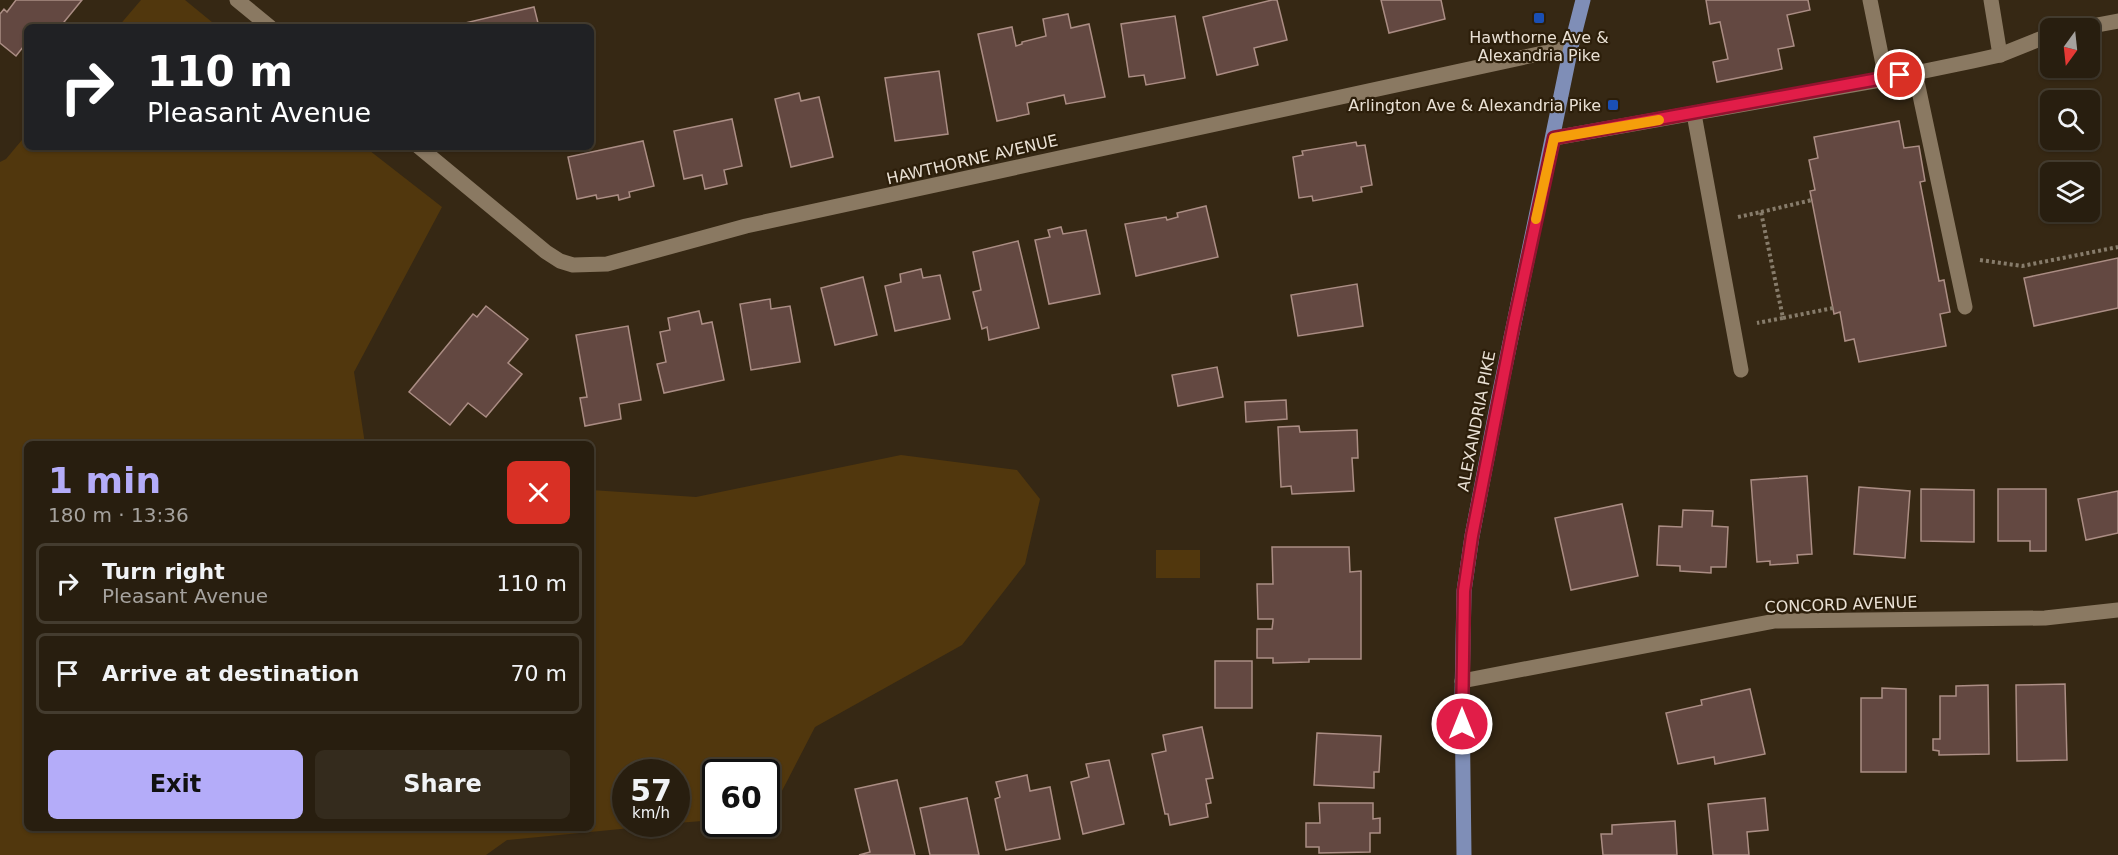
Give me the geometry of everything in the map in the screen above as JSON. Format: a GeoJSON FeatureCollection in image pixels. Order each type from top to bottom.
{"type":"FeatureCollection","features":[{"type":"Feature","properties":{"kind":"main road","name":"ALEXANDRIA PIKE"},"geometry":{"type":"LineString","coordinates":[[1464,855],[1462,681],[1464,591],[1472,536],[1514,323],[1571,47],[1583,0]]}},
{"type":"Feature","properties":{"kind":"street"},"geometry":{"type":"LineString","coordinates":[[237,0],[266,24]]}},
{"type":"Feature","properties":{"kind":"street"},"geometry":{"type":"LineString","coordinates":[[1870,0],[1886,79]]}},
{"type":"Feature","properties":{"kind":"street"},"geometry":{"type":"LineString","coordinates":[[1991,0],[2000,55]]}},
{"type":"Feature","properties":{"kind":"street"},"geometry":{"type":"LineString","coordinates":[[2100,24],[2118,21]]}},
{"type":"Feature","properties":{"kind":"street"},"geometry":{"type":"LineString","coordinates":[[1554,138],[1886,79],[2000,55],[2040,39]]}},
{"type":"Feature","properties":{"kind":"street","name":"HAWTHORNE AVENUE"},"geometry":{"type":"LineString","coordinates":[[422,150],[560,261],[573,265],[607,264],[746,226],[1571,47]]}},
{"type":"Feature","properties":{"kind":"street"},"geometry":{"type":"LineString","coordinates":[[1915,72],[1965,307]]}},
{"type":"Feature","properties":{"kind":"street"},"geometry":{"type":"LineString","coordinates":[[1694,114],[1741,370]]}},
{"type":"Feature","properties":{"kind":"street","name":"CONCORD AVENUE"},"geometry":{"type":"LineString","coordinates":[[1462,681],[1775,621],[2045,618],[2118,610]]}},
{"type":"Feature","properties":{"kind":"path"},"geometry":{"type":"LineString","coordinates":[[1714,223],[1812,200]]}},
{"type":"Feature","properties":{"kind":"path"},"geometry":{"type":"LineString","coordinates":[[1761,212],[1783,318]]}},
{"type":"Feature","properties":{"kind":"path"},"geometry":{"type":"LineString","coordinates":[[1954,257],[2022,266],[2118,247]]}},
{"type":"Feature","properties":{"kind":"path"},"geometry":{"type":"LineString","coordinates":[[1732,327],[1833,308]]}},
{"type":"Feature","properties":{"kind":"shaded area"},"geometry":{"type":"Polygon","coordinates":[[[141,0],[185,0],[214,24],[121,24],[141,0]]]}},
{"type":"Feature","properties":{"kind":"shaded area"},"geometry":{"type":"Polygon","coordinates":[[[24,138],[24,150],[369,150],[442,207],[354,372],[365,441],[24,441],[24,831],[594,831],[594,490],[696,497],[901,455],[1017,470],[1040,499],[1025,564],[962,645],[815,727],[780,795],[780,759],[702,759],[702,821],[690,822],[690,759],[612,759],[612,830],[507,840],[486,855],[0,855],[0,162],[6,159],[24,138]]]}},
{"type":"Feature","properties":{"kind":"shaded area"},"geometry":{"type":"Polygon","coordinates":[[[1156,550],[1200,550],[1200,578],[1156,578],[1156,550]]]}},
{"type":"Feature","properties":{"kind":"building"},"geometry":{"type":"Polygon","coordinates":[[[16,0],[82,0],[62,24],[24,24],[24,46],[16,56],[0,43],[0,14],[4,9],[7,12],[16,0]]]}},
{"type":"Feature","properties":{"kind":"building"},"geometry":{"type":"Polygon","coordinates":[[[1277,0],[1287,40],[1254,48],[1258,65],[1217,75],[1203,17],[1277,0]]]}},
{"type":"Feature","properties":{"kind":"building"},"geometry":{"type":"Polygon","coordinates":[[[1381,0],[1441,0],[1445,19],[1389,33],[1381,0]]]}},
{"type":"Feature","properties":{"kind":"building"},"geometry":{"type":"Polygon","coordinates":[[[1706,0],[1808,0],[1810,10],[1787,15],[1794,46],[1778,49],[1782,69],[1717,82],[1713,62],[1728,59],[1720,22],[1710,24],[1706,0]]]}},
{"type":"Feature","properties":{"kind":"building"},"geometry":{"type":"Polygon","coordinates":[[[534,7],[538,24],[465,24],[534,7]]]}},
{"type":"Feature","properties":{"kind":"building"},"geometry":{"type":"Polygon","coordinates":[[[1068,14],[1071,28],[1089,24],[1105,97],[1066,104],[1064,95],[1027,103],[1029,114],[997,121],[978,34],[1012,27],[1016,46],[1022,42],[1046,36],[1043,19],[1068,14]]]}},
{"type":"Feature","properties":{"kind":"building"},"geometry":{"type":"Polygon","coordinates":[[[1175,16],[1185,78],[1146,85],[1144,75],[1129,77],[1121,24],[1175,16]]]}},
{"type":"Feature","properties":{"kind":"building"},"geometry":{"type":"Polygon","coordinates":[[[939,71],[948,134],[895,141],[885,78],[939,71]]]}},
{"type":"Feature","properties":{"kind":"building"},"geometry":{"type":"Polygon","coordinates":[[[799,93],[801,101],[819,97],[833,157],[791,167],[775,99],[799,93]]]}},
{"type":"Feature","properties":{"kind":"building"},"geometry":{"type":"Polygon","coordinates":[[[732,119],[742,166],[724,170],[727,184],[705,189],[702,175],[684,179],[674,131],[732,119]]]}},
{"type":"Feature","properties":{"kind":"building"},"geometry":{"type":"Polygon","coordinates":[[[1899,121],[1904,148],[1919,146],[1925,181],[1920,182],[1939,281],[1944,280],[1950,312],[1940,314],[1946,346],[1859,362],[1854,339],[1845,341],[1840,312],[1834,314],[1810,191],[1815,190],[1809,160],[1818,158],[1814,137],[1899,121]]]}},
{"type":"Feature","properties":{"kind":"building"},"geometry":{"type":"Polygon","coordinates":[[[643,141],[654,186],[629,192],[630,197],[619,200],[618,195],[597,199],[596,195],[577,199],[568,157],[643,141]]]}},
{"type":"Feature","properties":{"kind":"building"},"geometry":{"type":"Polygon","coordinates":[[[1356,142],[1357,146],[1365,145],[1372,185],[1361,187],[1362,192],[1313,201],[1312,196],[1299,198],[1293,157],[1303,155],[1302,151],[1356,142]]]}},
{"type":"Feature","properties":{"kind":"building"},"geometry":{"type":"Polygon","coordinates":[[[1206,206],[1218,257],[1136,276],[1125,224],[1166,217],[1167,220],[1178,217],[1177,213],[1206,206]]]}},
{"type":"Feature","properties":{"kind":"building"},"geometry":{"type":"Polygon","coordinates":[[[1061,227],[1063,234],[1086,230],[1100,294],[1049,304],[1035,240],[1050,237],[1048,230],[1061,227]]]}},
{"type":"Feature","properties":{"kind":"building"},"geometry":{"type":"Polygon","coordinates":[[[1018,241],[1039,328],[989,340],[987,327],[982,329],[973,292],[981,290],[973,252],[1018,241]]]}},
{"type":"Feature","properties":{"kind":"building"},"geometry":{"type":"Polygon","coordinates":[[[2118,258],[2118,308],[2034,326],[2024,278],[2118,258]]]}},
{"type":"Feature","properties":{"kind":"building"},"geometry":{"type":"Polygon","coordinates":[[[921,269],[923,278],[940,275],[950,319],[895,331],[885,286],[901,282],[900,274],[921,269]]]}},
{"type":"Feature","properties":{"kind":"building"},"geometry":{"type":"Polygon","coordinates":[[[863,277],[877,335],[835,345],[821,288],[863,277]]]}},
{"type":"Feature","properties":{"kind":"building"},"geometry":{"type":"Polygon","coordinates":[[[1357,284],[1363,326],[1298,336],[1291,295],[1357,284]]]}},
{"type":"Feature","properties":{"kind":"building"},"geometry":{"type":"Polygon","coordinates":[[[770,299],[771,309],[790,306],[800,362],[751,370],[740,304],[770,299]]]}},
{"type":"Feature","properties":{"kind":"building"},"geometry":{"type":"Polygon","coordinates":[[[486,306],[528,339],[508,363],[522,374],[486,417],[468,403],[450,425],[409,392],[473,314],[477,317],[486,306]]]}},
{"type":"Feature","properties":{"kind":"building"},"geometry":{"type":"Polygon","coordinates":[[[699,311],[702,324],[712,322],[724,380],[664,393],[657,364],[666,362],[660,332],[670,330],[668,318],[699,311]]]}},
{"type":"Feature","properties":{"kind":"building"},"geometry":{"type":"Polygon","coordinates":[[[628,326],[641,400],[619,404],[621,419],[585,426],[580,398],[587,397],[576,335],[628,326]]]}},
{"type":"Feature","properties":{"kind":"building"},"geometry":{"type":"Polygon","coordinates":[[[1217,367],[1223,397],[1178,406],[1172,375],[1217,367]]]}},
{"type":"Feature","properties":{"kind":"building"},"geometry":{"type":"Polygon","coordinates":[[[1286,400],[1287,419],[1246,422],[1245,402],[1286,400]]]}},
{"type":"Feature","properties":{"kind":"building"},"geometry":{"type":"Polygon","coordinates":[[[1299,426],[1300,432],[1357,430],[1358,458],[1352,458],[1354,491],[1292,494],[1291,486],[1281,487],[1278,427],[1299,426]]]}},
{"type":"Feature","properties":{"kind":"building"},"geometry":{"type":"Polygon","coordinates":[[[1807,476],[1812,554],[1797,555],[1798,563],[1770,565],[1770,561],[1757,562],[1751,480],[1807,476]]]}},
{"type":"Feature","properties":{"kind":"building"},"geometry":{"type":"Polygon","coordinates":[[[1859,487],[1910,491],[1905,558],[1854,554],[1859,487]]]}},
{"type":"Feature","properties":{"kind":"building"},"geometry":{"type":"Polygon","coordinates":[[[1921,489],[1974,490],[1974,542],[1921,541],[1921,489]]]}},
{"type":"Feature","properties":{"kind":"building"},"geometry":{"type":"Polygon","coordinates":[[[1998,489],[2046,489],[2046,551],[2030,551],[2030,541],[1998,541],[1998,489]]]}},
{"type":"Feature","properties":{"kind":"building"},"geometry":{"type":"Polygon","coordinates":[[[2118,491],[2118,533],[2086,540],[2078,499],[2118,491]]]}},
{"type":"Feature","properties":{"kind":"building"},"geometry":{"type":"Polygon","coordinates":[[[1622,504],[1638,576],[1571,590],[1555,518],[1622,504]]]}},
{"type":"Feature","properties":{"kind":"building"},"geometry":{"type":"Polygon","coordinates":[[[1683,510],[1713,511],[1712,526],[1728,527],[1726,567],[1711,567],[1711,573],[1680,571],[1680,566],[1657,565],[1659,526],[1682,527],[1683,510]]]}},
{"type":"Feature","properties":{"kind":"building"},"geometry":{"type":"Polygon","coordinates":[[[1272,547],[1349,547],[1350,572],[1361,571],[1361,659],[1309,659],[1309,662],[1273,663],[1273,658],[1257,658],[1257,629],[1272,629],[1273,619],[1258,619],[1257,584],[1273,584],[1272,547]]]}},
{"type":"Feature","properties":{"kind":"building"},"geometry":{"type":"Polygon","coordinates":[[[1215,661],[1252,661],[1252,708],[1215,708],[1215,661]]]}},
{"type":"Feature","properties":{"kind":"building"},"geometry":{"type":"Polygon","coordinates":[[[2065,684],[2067,760],[2017,761],[2016,685],[2065,684]]]}},
{"type":"Feature","properties":{"kind":"building"},"geometry":{"type":"Polygon","coordinates":[[[1988,685],[1989,754],[1939,755],[1939,751],[1933,750],[1933,739],[1940,739],[1940,696],[1956,696],[1956,686],[1988,685]]]}},
{"type":"Feature","properties":{"kind":"building"},"geometry":{"type":"Polygon","coordinates":[[[1882,688],[1906,689],[1906,772],[1861,772],[1861,698],[1882,698],[1882,688]]]}},
{"type":"Feature","properties":{"kind":"building"},"geometry":{"type":"Polygon","coordinates":[[[1750,689],[1765,754],[1715,764],[1714,757],[1678,764],[1666,713],[1702,705],[1701,700],[1750,689]]]}},
{"type":"Feature","properties":{"kind":"building"},"geometry":{"type":"Polygon","coordinates":[[[1202,727],[1213,778],[1206,779],[1211,803],[1206,804],[1208,817],[1170,825],[1168,814],[1165,814],[1152,754],[1166,751],[1163,735],[1202,727]]]}},
{"type":"Feature","properties":{"kind":"building"},"geometry":{"type":"Polygon","coordinates":[[[1317,733],[1381,736],[1379,772],[1374,772],[1374,788],[1314,785],[1317,733]]]}},
{"type":"Feature","properties":{"kind":"building"},"geometry":{"type":"Polygon","coordinates":[[[1109,760],[1124,824],[1083,834],[1071,782],[1089,777],[1086,764],[1109,760]]]}},
{"type":"Feature","properties":{"kind":"building"},"geometry":{"type":"Polygon","coordinates":[[[1027,775],[1030,791],[1050,787],[1060,839],[1006,850],[995,799],[1000,797],[996,782],[1027,775]]]}},
{"type":"Feature","properties":{"kind":"building"},"geometry":{"type":"Polygon","coordinates":[[[897,780],[915,855],[859,855],[870,852],[855,789],[897,780]]]}},
{"type":"Feature","properties":{"kind":"building"},"geometry":{"type":"Polygon","coordinates":[[[967,798],[979,855],[930,855],[920,808],[967,798]]]}},
{"type":"Feature","properties":{"kind":"building"},"geometry":{"type":"Polygon","coordinates":[[[1765,798],[1768,830],[1747,832],[1749,855],[1713,855],[1708,804],[1765,798]]]}},
{"type":"Feature","properties":{"kind":"building"},"geometry":{"type":"Polygon","coordinates":[[[1319,803],[1373,803],[1373,819],[1380,818],[1380,833],[1370,833],[1370,852],[1319,853],[1319,847],[1306,847],[1306,823],[1320,823],[1319,803]]]}},
{"type":"Feature","properties":{"kind":"building"},"geometry":{"type":"Polygon","coordinates":[[[1675,821],[1677,855],[1603,855],[1601,834],[1612,834],[1612,825],[1675,821]]]}},
{"type":"Feature","properties":{"kind":"slow traffic"},"geometry":{"type":"LineString","coordinates":[[1536,219],[1554,138],[1659,120]]}},
{"type":"Feature","properties":{"kind":"place","name":"Hawthorne Ave & Alexandria Pike"},"geometry":{"type":"Point","coordinates":[1539,18]}},
{"type":"Feature","properties":{"kind":"place","name":"Arlington Ave & Alexandria Pike"},"geometry":{"type":"Point","coordinates":[1613,105]}},
{"type":"Feature","properties":{"kind":"route"},"geometry":{"type":"LineString","coordinates":[[1462,724],[1464,591],[1472,536],[1514,323],[1554,138],[1900,75]]}}]}
